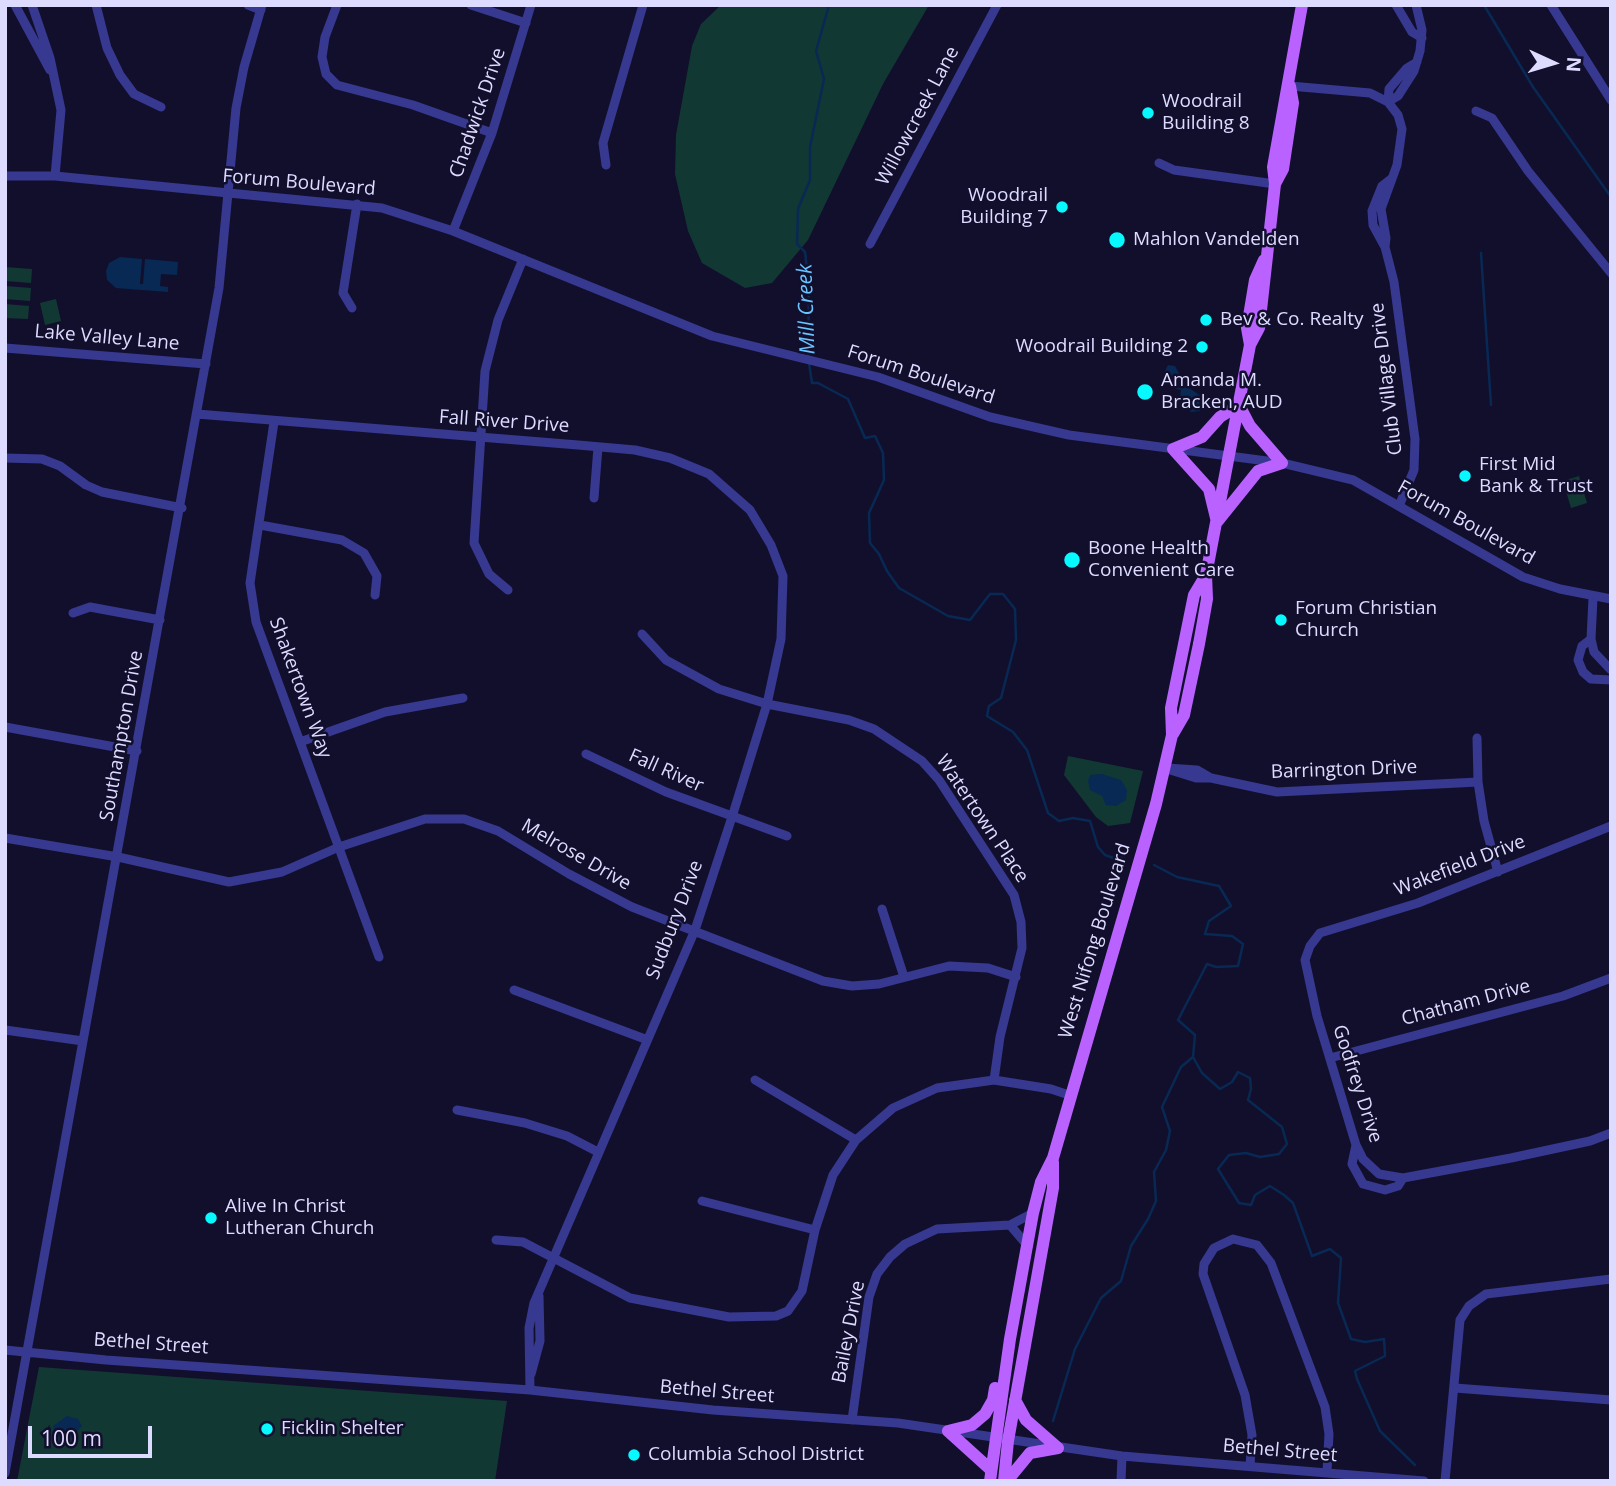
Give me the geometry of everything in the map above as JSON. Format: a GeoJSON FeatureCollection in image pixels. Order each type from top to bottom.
{"type":"FeatureCollection","features":[{"type":"Feature","properties":{"kind":"main road","name":"West Nifong Boulevard"},"geometry":{"type":"LineString","coordinates":[[1172,735],[1184,715],[1208,599],[1206,575],[1250,345],[1259,328],[1264,300],[1264,259],[1275,184],[1283,169],[1293,103],[1290,86],[1302,5]]}},
{"type":"Feature","properties":{"kind":"main road"},"geometry":{"type":"LineString","coordinates":[[1239,405],[1250,426],[1282,463],[1258,471],[1217,522],[1209,489],[1173,449],[1202,437],[1220,417],[1239,405]]}},
{"type":"Feature","properties":{"kind":"main road","name":"West Nifong Boulevard"},"geometry":{"type":"LineString","coordinates":[[1006,1481],[1001,1439],[1010,1339],[1033,1213],[1041,1182],[1053,1158],[1069,1095],[1142,852],[1172,735],[1171,708],[1195,595],[1206,575]]}},
{"type":"Feature","properties":{"kind":"main road"},"geometry":{"type":"LineString","coordinates":[[1185,640],[1189,656],[1185,684],[1189,689]]}},
{"type":"Feature","properties":{"kind":"main road","name":"West Nifong Boulevard"},"geometry":{"type":"LineString","coordinates":[[990,1475],[1015,1400],[1053,1188],[1053,1158]]}},
{"type":"Feature","properties":{"kind":"main road"},"geometry":{"type":"LineString","coordinates":[[990,1475],[948,1431],[972,1425],[985,1414],[993,1400],[1001,1348],[1010,1339]]}},
{"type":"Feature","properties":{"kind":"main road"},"geometry":{"type":"LineString","coordinates":[[1015,1400],[1026,1420],[1058,1448]]}},
{"type":"Feature","properties":{"kind":"main road"},"geometry":{"type":"LineString","coordinates":[[1006,1481],[1030,1452],[1058,1448]]}},
{"type":"Feature","properties":{"kind":"street"},"geometry":{"type":"LineString","coordinates":[[15,5],[54,78]]}},
{"type":"Feature","properties":{"kind":"street"},"geometry":{"type":"LineString","coordinates":[[32,5],[61,110],[55,176]]}},
{"type":"Feature","properties":{"kind":"street"},"geometry":{"type":"LineString","coordinates":[[96,5],[107,48],[120,75],[134,94],[162,107]]}},
{"type":"Feature","properties":{"kind":"street"},"geometry":{"type":"LineString","coordinates":[[248,5],[261,8]]}},
{"type":"Feature","properties":{"kind":"street"},"geometry":{"type":"LineString","coordinates":[[337,5],[325,37],[322,57],[326,74],[337,85],[413,105],[492,133]]}},
{"type":"Feature","properties":{"kind":"street"},"geometry":{"type":"LineString","coordinates":[[471,5],[526,23]]}},
{"type":"Feature","properties":{"kind":"street","name":"Chadwick Drive"},"geometry":{"type":"LineString","coordinates":[[453,231],[492,133],[531,5]]}},
{"type":"Feature","properties":{"kind":"street"},"geometry":{"type":"LineString","coordinates":[[606,165],[603,143],[643,5]]}},
{"type":"Feature","properties":{"kind":"street","name":"Willowcreek Lane"},"geometry":{"type":"LineString","coordinates":[[870,244],[997,5]]}},
{"type":"Feature","properties":{"kind":"street"},"geometry":{"type":"LineString","coordinates":[[1396,5],[1412,32],[1422,38]]}},
{"type":"Feature","properties":{"kind":"street"},"geometry":{"type":"LineString","coordinates":[[1290,86],[1370,93],[1388,102],[1398,96],[1417,62],[1422,38],[1416,5]]}},
{"type":"Feature","properties":{"kind":"street"},"geometry":{"type":"LineString","coordinates":[[1551,5],[1607,88],[1611,100]]}},
{"type":"Feature","properties":{"kind":"street","name":"Southampton Drive"},"geometry":{"type":"LineString","coordinates":[[5,1473],[8,1436],[27,1352],[118,858],[219,288],[236,108],[244,67],[261,8]]}},
{"type":"Feature","properties":{"kind":"street","name":"Club Village Drive"},"geometry":{"type":"LineString","coordinates":[[1388,102],[1398,115],[1402,129],[1397,165],[1391,178],[1382,186],[1372,211],[1373,225],[1385,247],[1394,282],[1415,439],[1414,470],[1399,506]]}},
{"type":"Feature","properties":{"kind":"street"},"geometry":{"type":"LineString","coordinates":[[1476,111],[1492,118],[1569,225],[1611,273]]}},
{"type":"Feature","properties":{"kind":"street"},"geometry":{"type":"LineString","coordinates":[[1159,163],[1174,170],[1275,184]]}},
{"type":"Feature","properties":{"kind":"street","name":"Forum Boulevard"},"geometry":{"type":"LineString","coordinates":[[5,176],[55,176],[382,208],[453,231],[712,336],[878,377],[990,417],[1042,430],[1282,463],[1353,480],[1524,577],[1593,598],[1611,599]]}},
{"type":"Feature","properties":{"kind":"street"},"geometry":{"type":"LineString","coordinates":[[352,309],[343,293],[357,204]]}},
{"type":"Feature","properties":{"kind":"street"},"geometry":{"type":"LineString","coordinates":[[508,590],[489,574],[474,543],[485,371],[491,344],[523,259]]}},
{"type":"Feature","properties":{"kind":"street","name":"Lake Valley Lane"},"geometry":{"type":"LineString","coordinates":[[5,348],[206,364]]}},
{"type":"Feature","properties":{"kind":"street","name":"Fall River Drive"},"geometry":{"type":"LineString","coordinates":[[197,414],[598,447],[670,458],[709,474],[750,510],[771,545]]}},
{"type":"Feature","properties":{"kind":"street","name":"Shakertown Way"},"geometry":{"type":"LineString","coordinates":[[274,422],[250,583],[256,622],[379,957]]}},
{"type":"Feature","properties":{"kind":"street"},"geometry":{"type":"LineString","coordinates":[[594,498],[598,447]]}},
{"type":"Feature","properties":{"kind":"street"},"geometry":{"type":"LineString","coordinates":[[5,458],[42,459],[60,466],[86,485],[102,492],[181,508]]}},
{"type":"Feature","properties":{"kind":"street"},"geometry":{"type":"LineString","coordinates":[[260,525],[342,540],[364,553],[377,576],[375,595]]}},
{"type":"Feature","properties":{"kind":"street","name":"Sudbury Drive"},"geometry":{"type":"LineString","coordinates":[[530,1390],[529,1328],[539,1294],[645,1039],[695,930],[767,704],[781,639],[784,609],[783,576],[771,545]]}},
{"type":"Feature","properties":{"kind":"street"},"geometry":{"type":"LineString","coordinates":[[1593,598],[1591,639],[1594,652],[1611,670]]}},
{"type":"Feature","properties":{"kind":"street"},"geometry":{"type":"LineString","coordinates":[[73,613],[90,607],[160,620]]}},
{"type":"Feature","properties":{"kind":"street","name":"Watertown Place"},"geometry":{"type":"LineString","coordinates":[[642,634],[666,660],[719,689],[767,704],[849,720],[874,729],[922,761],[939,780],[1014,895],[1021,922],[1022,948],[994,1080]]}},
{"type":"Feature","properties":{"kind":"street"},"geometry":{"type":"LineString","coordinates":[[1591,639],[1582,646],[1578,660],[1583,672],[1591,678],[1611,680]]}},
{"type":"Feature","properties":{"kind":"street"},"geometry":{"type":"LineString","coordinates":[[300,742],[385,712],[463,698]]}},
{"type":"Feature","properties":{"kind":"street"},"geometry":{"type":"LineString","coordinates":[[5,727],[137,751]]}},
{"type":"Feature","properties":{"kind":"street"},"geometry":{"type":"LineString","coordinates":[[1477,738],[1478,782],[1498,872]]}},
{"type":"Feature","properties":{"kind":"street","name":"Fall River"},"geometry":{"type":"LineString","coordinates":[[586,754],[666,792],[787,836]]}},
{"type":"Feature","properties":{"kind":"street","name":"Barrington Drive"},"geometry":{"type":"LineString","coordinates":[[1164,768],[1179,766],[1197,770],[1211,778],[1277,792],[1478,782]]}},
{"type":"Feature","properties":{"kind":"street","name":"Melrose Drive"},"geometry":{"type":"LineString","coordinates":[[5,838],[118,858],[229,882],[282,872],[339,847],[425,818],[464,819],[498,831],[632,907],[823,981],[852,986],[949,966],[988,968],[1016,977]]}},
{"type":"Feature","properties":{"kind":"street","name":"Wakefield Drive"},"geometry":{"type":"LineString","coordinates":[[1320,933],[1418,903],[1611,826]]}},
{"type":"Feature","properties":{"kind":"street"},"geometry":{"type":"LineString","coordinates":[[882,909],[904,977]]}},
{"type":"Feature","properties":{"kind":"street","name":"Godfrey Drive"},"geometry":{"type":"LineString","coordinates":[[1320,933],[1305,960],[1356,1145],[1363,1159],[1379,1174],[1403,1178],[1524,1156],[1590,1141],[1611,1133]]}},
{"type":"Feature","properties":{"kind":"street","name":"Chatham Drive"},"geometry":{"type":"LineString","coordinates":[[1330,1058],[1563,996],[1611,978]]}},
{"type":"Feature","properties":{"kind":"street"},"geometry":{"type":"LineString","coordinates":[[513,990],[645,1039]]}},
{"type":"Feature","properties":{"kind":"street"},"geometry":{"type":"LineString","coordinates":[[5,1030],[83,1041]]}},
{"type":"Feature","properties":{"kind":"street"},"geometry":{"type":"LineString","coordinates":[[755,1080],[856,1140]]}},
{"type":"Feature","properties":{"kind":"street"},"geometry":{"type":"LineString","coordinates":[[496,1240],[523,1242],[630,1298],[748,1319],[775,1316],[788,1311],[796,1303],[833,1175],[856,1140],[893,1108],[937,1088],[994,1080],[1051,1089],[1069,1095]]}},
{"type":"Feature","properties":{"kind":"street"},"geometry":{"type":"LineString","coordinates":[[457,1110],[525,1123],[568,1136],[598,1152]]}},
{"type":"Feature","properties":{"kind":"street"},"geometry":{"type":"LineString","coordinates":[[1356,1145],[1352,1164],[1363,1184],[1385,1190],[1398,1186],[1403,1178]]}},
{"type":"Feature","properties":{"kind":"street"},"geometry":{"type":"LineString","coordinates":[[702,1200],[815,1230]]}},
{"type":"Feature","properties":{"kind":"street","name":"Bailey Drive"},"geometry":{"type":"LineString","coordinates":[[852,1420],[869,1297],[877,1274],[890,1257],[905,1244],[937,1229],[1010,1225],[1033,1213]]}},
{"type":"Feature","properties":{"kind":"street"},"geometry":{"type":"LineString","coordinates":[[1010,1225],[1027,1245]]}},
{"type":"Feature","properties":{"kind":"street"},"geometry":{"type":"LineString","coordinates":[[1250,1466],[1252,1435],[1245,1395],[1203,1274],[1209,1254],[1224,1241],[1233,1239],[1257,1245],[1271,1263],[1325,1407],[1329,1434],[1327,1472]]}},
{"type":"Feature","properties":{"kind":"street"},"geometry":{"type":"LineString","coordinates":[[1446,1481],[1460,1320],[1469,1306],[1486,1294],[1611,1279]]}},
{"type":"Feature","properties":{"kind":"street","name":"Bethel Street"},"geometry":{"type":"LineString","coordinates":[[5,1350],[530,1390],[713,1410],[852,1420],[1122,1456],[1424,1481]]}},
{"type":"Feature","properties":{"kind":"street"},"geometry":{"type":"LineString","coordinates":[[1455,1388],[1611,1400]]}},
{"type":"Feature","properties":{"kind":"street"},"geometry":{"type":"LineString","coordinates":[[1121,1481],[1122,1456]]}},
{"type":"Feature","properties":{"kind":"green space"},"geometry":{"type":"Polygon","coordinates":[[[721,5],[929,5],[883,84],[808,240],[772,283],[745,288],[702,263],[688,231],[675,174],[676,135],[692,46],[701,24],[721,5]]]}},
{"type":"Feature","properties":{"kind":"green space"},"geometry":{"type":"Polygon","coordinates":[[[5,267],[32,269],[31,283],[5,281],[5,267]]]}},
{"type":"Feature","properties":{"kind":"green space"},"geometry":{"type":"Polygon","coordinates":[[[5,286],[31,288],[30,301],[5,299],[5,286]]]}},
{"type":"Feature","properties":{"kind":"green space"},"geometry":{"type":"Polygon","coordinates":[[[56,299],[61,321],[45,325],[40,303],[56,299]]]}},
{"type":"Feature","properties":{"kind":"green space"},"geometry":{"type":"Polygon","coordinates":[[[5,304],[29,306],[28,319],[5,318],[5,304]]]}},
{"type":"Feature","properties":{"kind":"green space"},"geometry":{"type":"Polygon","coordinates":[[[1579,476],[1587,503],[1571,508],[1563,481],[1579,476]]]}},
{"type":"Feature","properties":{"kind":"green space"},"geometry":{"type":"Polygon","coordinates":[[[1068,756],[1143,771],[1130,823],[1108,826],[1096,817],[1064,775],[1068,756]]]}},
{"type":"Feature","properties":{"kind":"green space"},"geometry":{"type":"Polygon","coordinates":[[[39,1367],[507,1401],[495,1481],[17,1481],[39,1367]]]}},
{"type":"Feature","properties":{"kind":"water"},"geometry":{"type":"Polygon","coordinates":[[[120,257],[142,259],[140,284],[143,284],[145,259],[178,262],[177,275],[161,274],[160,286],[168,287],[168,292],[116,288],[107,280],[106,271],[109,263],[120,257]]]}},
{"type":"Feature","properties":{"kind":"water"},"geometry":{"type":"Polygon","coordinates":[[[1168,365],[1175,366],[1182,379],[1187,381],[1186,386],[1201,396],[1203,405],[1200,411],[1191,412],[1186,408],[1186,397],[1180,396],[1181,390],[1176,389],[1177,384],[1165,371],[1168,365]]]}},
{"type":"Feature","properties":{"kind":"water"},"geometry":{"type":"Polygon","coordinates":[[[1102,774],[1121,780],[1127,790],[1126,800],[1116,806],[1106,805],[1102,796],[1090,790],[1090,775],[1102,774]]]}},
{"type":"Feature","properties":{"kind":"water"},"geometry":{"type":"Polygon","coordinates":[[[67,1416],[78,1419],[82,1426],[71,1438],[60,1439],[55,1435],[53,1426],[67,1416]]]}},
{"type":"Feature","properties":{"kind":"waterway","name":"Mill Creek"},"geometry":{"type":"LineString","coordinates":[[808,357],[809,285],[805,252],[797,244],[798,209],[810,180],[810,147],[824,79],[816,51],[829,5]]}},
{"type":"Feature","properties":{"kind":"waterway"},"geometry":{"type":"LineString","coordinates":[[1484,5],[1533,87],[1611,197]]}},
{"type":"Feature","properties":{"kind":"waterway"},"geometry":{"type":"LineString","coordinates":[[1481,253],[1491,405]]}},
{"type":"Feature","properties":{"kind":"waterway","name":"Mill Creek"},"geometry":{"type":"LineString","coordinates":[[809,363],[812,383],[818,383],[848,399],[865,438],[875,436],[883,453],[884,480],[869,513],[870,543],[887,571],[899,588],[948,616],[970,620],[990,594],[1003,594],[1015,609],[1016,640],[1001,698],[989,706],[987,716],[1013,732],[1027,750],[1048,813],[1059,821],[1073,818],[1090,821],[1098,847],[1105,855],[1119,860],[1125,854]]}},
{"type":"Feature","properties":{"kind":"waterway","name":"Mill Creek"},"geometry":{"type":"LineString","coordinates":[[1053,1421],[1075,1349],[1101,1298],[1121,1281],[1131,1246],[1156,1201],[1154,1172],[1166,1150],[1170,1131],[1162,1107],[1181,1067],[1193,1057],[1195,1035],[1178,1020],[1207,964],[1216,967],[1238,966],[1243,944],[1232,936],[1205,934],[1209,921],[1231,906],[1219,886],[1177,877],[1154,865]]}},
{"type":"Feature","properties":{"kind":"waterway"},"geometry":{"type":"LineString","coordinates":[[1193,1057],[1202,1073],[1220,1089],[1232,1082],[1238,1072],[1250,1078],[1248,1100],[1282,1127],[1287,1144],[1279,1154],[1260,1157],[1246,1153],[1229,1155],[1218,1169],[1239,1203],[1251,1205],[1255,1195],[1270,1186],[1284,1195],[1293,1203],[1312,1256],[1330,1249],[1341,1258],[1338,1303],[1351,1339],[1365,1342],[1384,1339],[1385,1356],[1355,1371],[1357,1379],[1380,1431],[1415,1465]]}},
{"type":"Feature","properties":{"kind":"place","name":"Woodrail Building 8"},"geometry":{"type":"Point","coordinates":[1148,113]}},
{"type":"Feature","properties":{"kind":"place","name":"Woodrail Building 7"},"geometry":{"type":"Point","coordinates":[1062,207]}},
{"type":"Feature","properties":{"kind":"place","name":"Mahlon Vandelden"},"geometry":{"type":"Point","coordinates":[1117,240]}},
{"type":"Feature","properties":{"kind":"place","name":"Bev & Co. Realty"},"geometry":{"type":"Point","coordinates":[1206,320]}},
{"type":"Feature","properties":{"kind":"place","name":"Woodrail Building 2"},"geometry":{"type":"Point","coordinates":[1202,347]}},
{"type":"Feature","properties":{"kind":"place","name":"Amanda M. Bracken, AUD"},"geometry":{"type":"Point","coordinates":[1145,392]}},
{"type":"Feature","properties":{"kind":"place","name":"First Mid Bank & Trust"},"geometry":{"type":"Point","coordinates":[1465,476]}},
{"type":"Feature","properties":{"kind":"place","name":"Boone Health Convenient Care"},"geometry":{"type":"Point","coordinates":[1072,560]}},
{"type":"Feature","properties":{"kind":"place","name":"Forum Christian Church"},"geometry":{"type":"Point","coordinates":[1281,620]}},
{"type":"Feature","properties":{"kind":"place","name":"Alive In Christ Lutheran Church"},"geometry":{"type":"Point","coordinates":[211,1218]}},
{"type":"Feature","properties":{"kind":"place","name":"Ficklin Shelter"},"geometry":{"type":"Point","coordinates":[267,1429]}},
{"type":"Feature","properties":{"kind":"place","name":"Columbia School District"},"geometry":{"type":"Point","coordinates":[634,1455]}}]}
